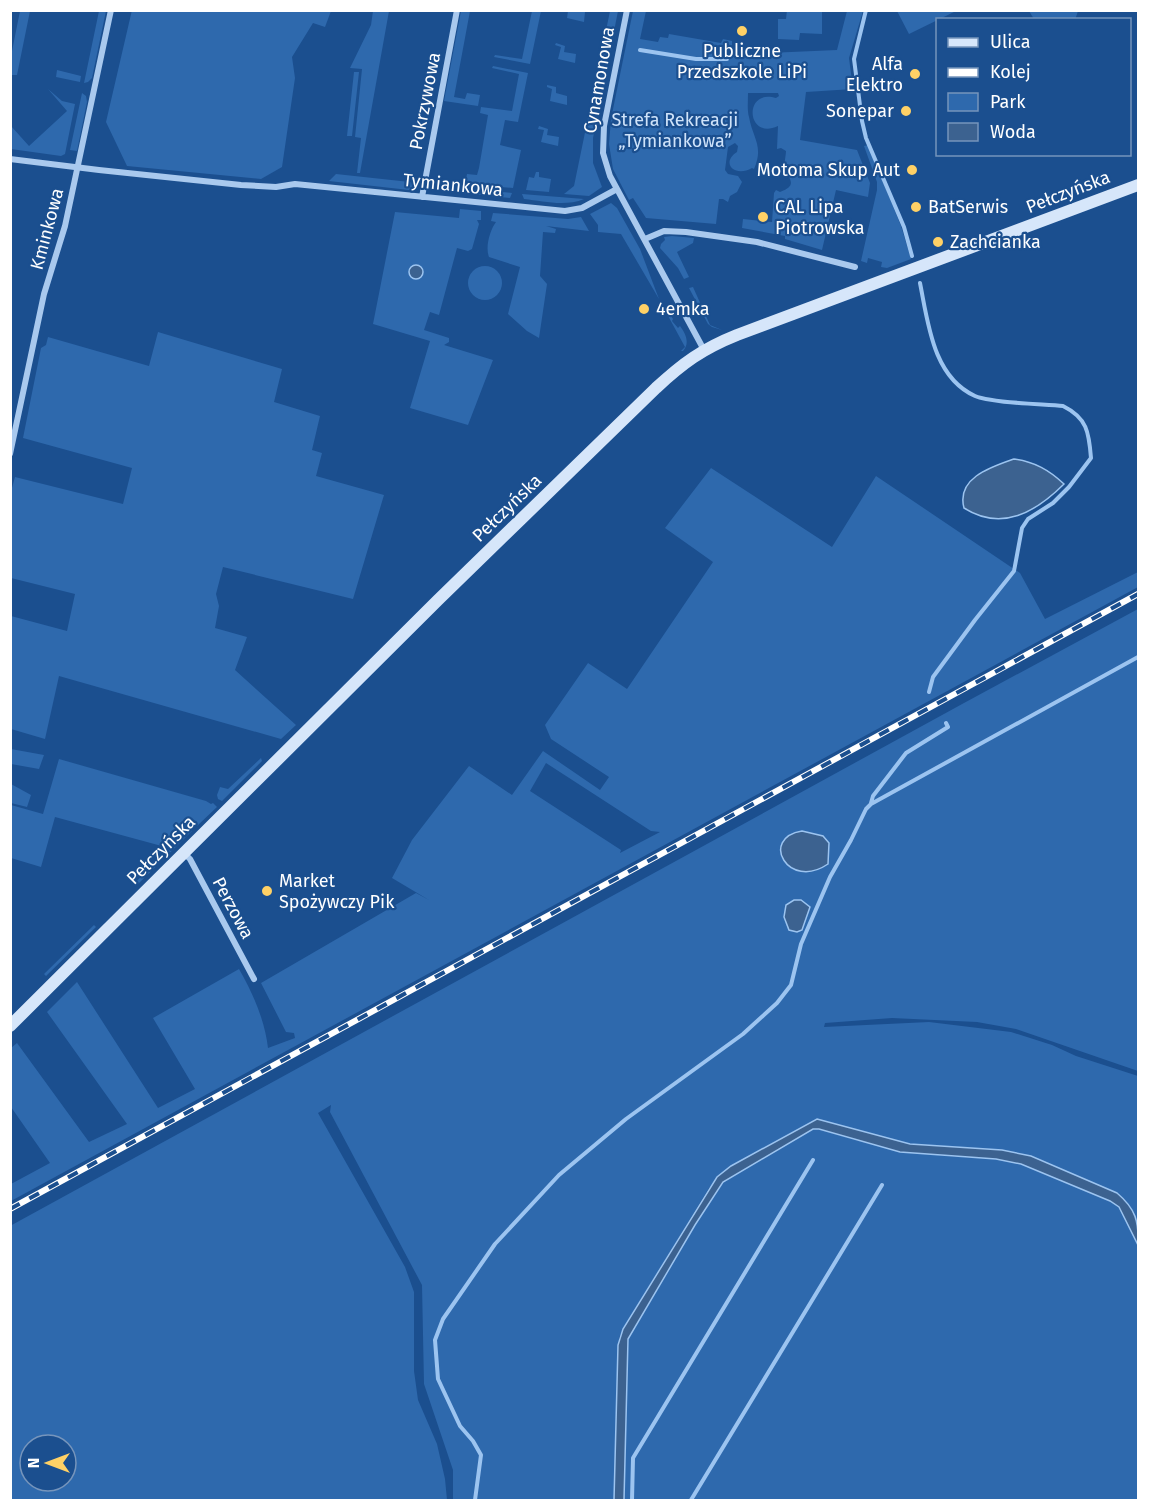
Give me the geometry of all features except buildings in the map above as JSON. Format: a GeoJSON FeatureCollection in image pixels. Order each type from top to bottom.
{"type":"FeatureCollection","features":[{"type":"Feature","properties":{"kind":"main road","name":"Pełczyńska"},"geometry":{"type":"LineString","coordinates":[[10,1026],[481,557],[688,359],[747,332],[1138,185]]}},
{"type":"Feature","properties":{"kind":"street","name":"Kminkowa"},"geometry":{"type":"LineString","coordinates":[[10,454],[44,294],[65,226],[111,10]]}},
{"type":"Feature","properties":{"kind":"street","name":"Pokrzywowa"},"geometry":{"type":"LineString","coordinates":[[422,196],[457,10]]}},
{"type":"Feature","properties":{"kind":"street","name":"Cynamonowa"},"geometry":{"type":"LineString","coordinates":[[617,189],[606,164],[602,144],[627,10]]}},
{"type":"Feature","properties":{"kind":"street","name":"Tymiankowa"},"geometry":{"type":"LineString","coordinates":[[10,159],[262,187],[295,184],[565,211],[582,208],[617,189]]}},
{"type":"Feature","properties":{"kind":"street"},"geometry":{"type":"LineString","coordinates":[[617,189],[704,350]]}},
{"type":"Feature","properties":{"kind":"street"},"geometry":{"type":"LineString","coordinates":[[645,239],[662,231],[686,231],[750,241],[855,267]]}},
{"type":"Feature","properties":{"kind":"street","name":"Perzowa"},"geometry":{"type":"LineString","coordinates":[[183,852],[190,859],[254,979]]}},
{"type":"Feature","properties":{"kind":"green space"},"geometry":{"type":"Polygon","coordinates":[[[132,10],[331,11],[325,27],[313,23],[292,57],[295,78],[282,167],[261,179],[127,166],[106,122],[132,10]]]}},
{"type":"Feature","properties":{"kind":"green space"},"geometry":{"type":"Polygon","coordinates":[[[787,10],[822,11],[822,34],[800,33],[799,40],[778,39],[778,19],[786,19],[787,10]]]}},
{"type":"Feature","properties":{"kind":"green space"},"geometry":{"type":"Polygon","coordinates":[[[20,11],[30,11],[17,75],[11,75],[11,56],[20,11]]]}},
{"type":"Feature","properties":{"kind":"green space"},"geometry":{"type":"Polygon","coordinates":[[[99,11],[106,11],[92,78],[84,83],[99,11]]]}},
{"type":"Feature","properties":{"kind":"green space"},"geometry":{"type":"Polygon","coordinates":[[[373,11],[389,11],[360,173],[357,173],[361,138],[355,137],[362,69],[350,68],[371,25],[373,11]]]}},
{"type":"Feature","properties":{"kind":"green space"},"geometry":{"type":"Polygon","coordinates":[[[461,11],[470,11],[454,97],[465,99],[467,93],[480,95],[478,106],[444,101],[461,11]]]}},
{"type":"Feature","properties":{"kind":"green space"},"geometry":{"type":"Polygon","coordinates":[[[532,11],[541,11],[530,64],[494,57],[495,55],[522,59],[532,11]]]}},
{"type":"Feature","properties":{"kind":"green space"},"geometry":{"type":"Polygon","coordinates":[[[568,11],[585,12],[584,22],[567,18],[568,11]]]}},
{"type":"Feature","properties":{"kind":"green space"},"geometry":{"type":"Polygon","coordinates":[[[610,11],[618,11],[593,138],[593,163],[602,187],[589,196],[564,194],[574,186],[610,11]]]}},
{"type":"Feature","properties":{"kind":"green space","name":"Strefa Rekreacji „Tymiankowa”"},"geometry":{"type":"Polygon","coordinates":[[[633,11],[646,11],[640,39],[658,42],[660,37],[668,38],[669,34],[721,43],[723,39],[732,41],[732,53],[768,53],[837,50],[847,11],[863,11],[849,58],[853,89],[806,92],[800,140],[857,150],[870,183],[868,197],[836,190],[822,250],[785,239],[785,236],[742,228],[743,219],[772,222],[774,193],[776,190],[780,192],[786,189],[791,184],[785,167],[786,151],[781,148],[777,149],[778,126],[767,129],[760,127],[753,114],[758,100],[765,97],[776,98],[779,96],[778,93],[748,93],[748,114],[758,148],[757,161],[754,169],[735,170],[730,165],[730,161],[737,152],[738,146],[735,143],[728,147],[725,170],[728,174],[738,176],[742,182],[737,192],[730,196],[728,202],[719,199],[716,224],[646,218],[633,198],[629,200],[613,169],[609,144],[611,119],[633,11]]]}},
{"type":"Feature","properties":{"kind":"green space"},"geometry":{"type":"Polygon","coordinates":[[[897,11],[956,11],[942,18],[936,18],[936,21],[909,34],[897,11]]]}},
{"type":"Feature","properties":{"kind":"green space"},"geometry":{"type":"Polygon","coordinates":[[[1029,11],[1078,11],[1076,18],[1033,18],[1029,11]]]}},
{"type":"Feature","properties":{"kind":"green space"},"geometry":{"type":"Polygon","coordinates":[[[556,43],[565,46],[564,52],[576,54],[575,63],[558,59],[561,47],[555,45],[556,43]]]}},
{"type":"Feature","properties":{"kind":"green space"},"geometry":{"type":"Polygon","coordinates":[[[493,66],[528,73],[518,122],[505,120],[500,145],[521,150],[513,188],[465,184],[467,174],[477,175],[479,168],[488,115],[480,113],[481,107],[512,111],[519,74],[492,68],[493,66]]]}},
{"type":"Feature","properties":{"kind":"green space"},"geometry":{"type":"Polygon","coordinates":[[[57,70],[81,76],[80,82],[56,77],[57,70]]]}},
{"type":"Feature","properties":{"kind":"green space"},"geometry":{"type":"Polygon","coordinates":[[[354,72],[359,72],[352,136],[347,136],[354,72]]]}},
{"type":"Feature","properties":{"kind":"green space"},"geometry":{"type":"Polygon","coordinates":[[[547,85],[556,87],[556,93],[567,96],[567,105],[550,101],[552,89],[547,85]]]}},
{"type":"Feature","properties":{"kind":"green space"},"geometry":{"type":"Polygon","coordinates":[[[48,89],[62,101],[75,104],[65,154],[61,156],[11,149],[11,126],[29,146],[67,111],[48,89]]]}},
{"type":"Feature","properties":{"kind":"green space"},"geometry":{"type":"Polygon","coordinates":[[[82,93],[86,96],[87,102],[77,151],[70,150],[82,93]]]}},
{"type":"Feature","properties":{"kind":"green space"},"geometry":{"type":"Polygon","coordinates":[[[539,126],[548,129],[547,135],[559,137],[558,146],[541,142],[544,130],[538,129],[539,126]]]}},
{"type":"Feature","properties":{"kind":"green space"},"geometry":{"type":"Polygon","coordinates":[[[868,145],[901,226],[911,259],[887,268],[881,267],[882,262],[868,258],[867,263],[861,261],[877,190],[877,182],[864,146],[868,145]]]}},
{"type":"Feature","properties":{"kind":"green space"},"geometry":{"type":"Polygon","coordinates":[[[536,172],[539,172],[539,177],[551,179],[549,192],[526,190],[529,177],[534,178],[536,172]]]}},
{"type":"Feature","properties":{"kind":"green space"},"geometry":{"type":"Polygon","coordinates":[[[336,174],[419,183],[409,190],[329,181],[336,174]]]}},
{"type":"Feature","properties":{"kind":"green space"},"geometry":{"type":"Polygon","coordinates":[[[462,188],[512,193],[510,198],[461,193],[462,188]]]}},
{"type":"Feature","properties":{"kind":"green space"},"geometry":{"type":"Polygon","coordinates":[[[522,194],[584,199],[569,203],[554,203],[524,199],[522,194]]]}},
{"type":"Feature","properties":{"kind":"green space"},"geometry":{"type":"Polygon","coordinates":[[[611,203],[617,208],[640,249],[659,299],[621,234],[598,232],[598,225],[590,214],[611,203]]]}},
{"type":"Feature","properties":{"kind":"green space"},"geometry":{"type":"Polygon","coordinates":[[[460,209],[481,211],[481,220],[477,220],[479,224],[472,249],[468,251],[457,248],[439,315],[430,312],[424,330],[449,338],[449,342],[444,345],[493,360],[468,425],[410,408],[430,341],[373,324],[395,212],[459,218],[460,209]]]}},
{"type":"Feature","properties":{"kind":"green space"},"geometry":{"type":"Polygon","coordinates":[[[493,213],[568,219],[581,217],[589,231],[546,226],[556,229],[555,233],[543,232],[540,276],[547,284],[539,338],[527,331],[508,314],[520,267],[489,257],[489,239],[496,222],[491,221],[493,213]]]}},
{"type":"Feature","properties":{"kind":"green space"},"geometry":{"type":"Polygon","coordinates":[[[664,237],[694,238],[693,243],[677,252],[689,277],[684,279],[678,268],[660,248],[665,240],[664,237]]]}},
{"type":"Feature","properties":{"kind":"green space"},"geometry":{"type":"Polygon","coordinates":[[[485,266],[497,271],[502,283],[497,295],[485,300],[473,295],[468,283],[473,271],[485,266]]]}},
{"type":"Feature","properties":{"kind":"green space"},"geometry":{"type":"Polygon","coordinates":[[[693,287],[710,325],[722,330],[712,327],[708,324],[689,288],[693,287]]]}},
{"type":"Feature","properties":{"kind":"green space"},"geometry":{"type":"Polygon","coordinates":[[[660,301],[673,319],[672,321],[684,332],[687,342],[685,348],[683,351],[681,351],[685,347],[660,301]]]}},
{"type":"Feature","properties":{"kind":"green space"},"geometry":{"type":"Polygon","coordinates":[[[158,332],[282,369],[274,402],[320,416],[312,450],[322,453],[316,476],[384,495],[353,599],[223,567],[216,594],[219,606],[215,628],[247,637],[235,670],[296,725],[281,739],[59,676],[45,739],[11,729],[11,616],[67,631],[75,594],[11,578],[10,495],[15,477],[123,504],[132,468],[23,438],[41,348],[46,345],[48,337],[149,366],[158,332]]]}},
{"type":"Feature","properties":{"kind":"green space"},"geometry":{"type":"Polygon","coordinates":[[[711,468],[832,547],[876,476],[1020,573],[1045,619],[1138,572],[1138,587],[11,1201],[11,1184],[50,1163],[11,1107],[11,1048],[17,1043],[89,1142],[127,1124],[47,1012],[77,982],[158,1108],[195,1089],[153,1018],[239,969],[258,1007],[268,1048],[295,1038],[294,1033],[286,1032],[261,983],[416,893],[429,900],[392,878],[412,840],[469,766],[512,795],[543,751],[600,790],[609,777],[551,739],[545,725],[588,663],[627,689],[713,562],[665,528],[711,468]],[[546,763],[530,791],[621,850],[620,853],[660,832],[651,831],[546,763]]]}},
{"type":"Feature","properties":{"kind":"green space"},"geometry":{"type":"Polygon","coordinates":[[[1138,609],[1138,1071],[1016,1029],[977,1022],[892,1018],[825,1023],[824,1027],[929,1022],[1011,1032],[1138,1076],[1138,1222],[1124,1199],[1117,1193],[1031,1156],[1002,1150],[910,1144],[817,1119],[731,1166],[709,1188],[623,1329],[619,1338],[614,1500],[453,1500],[453,1470],[424,1384],[422,1285],[330,1112],[331,1105],[318,1113],[405,1267],[414,1292],[414,1371],[418,1400],[437,1444],[447,1500],[11,1500],[10,1226],[1138,609]]]}},
{"type":"Feature","properties":{"kind":"green space"},"geometry":{"type":"Polygon","coordinates":[[[11,749],[44,755],[39,769],[11,764],[11,749]]]}},
{"type":"Feature","properties":{"kind":"green space"},"geometry":{"type":"Polygon","coordinates":[[[261,758],[262,761],[222,801],[218,799],[220,787],[228,789],[261,758]]]}},
{"type":"Feature","properties":{"kind":"green space"},"geometry":{"type":"Polygon","coordinates":[[[59,759],[213,803],[217,807],[197,826],[194,823],[190,828],[192,831],[136,886],[134,884],[169,848],[55,817],[41,867],[11,858],[11,805],[43,814],[59,759]]]}},
{"type":"Feature","properties":{"kind":"green space"},"geometry":{"type":"Polygon","coordinates":[[[11,784],[31,795],[27,807],[11,803],[11,784]]]}},
{"type":"Feature","properties":{"kind":"green space"},"geometry":{"type":"Polygon","coordinates":[[[94,925],[96,927],[46,976],[44,974],[94,925]]]}},
{"type":"Feature","properties":{"kind":"green space"},"geometry":{"type":"Polygon","coordinates":[[[813,1129],[855,1140],[944,1156],[996,1159],[1021,1164],[1110,1201],[1119,1207],[1138,1245],[1138,1500],[624,1500],[628,1339],[723,1182],[813,1129]]]}},
{"type":"Feature","properties":{"kind":"water"},"geometry":{"type":"Polygon","coordinates":[[[416,265],[421,267],[423,272],[421,277],[416,279],[411,277],[409,272],[411,267],[416,265]]]}},
{"type":"Feature","properties":{"kind":"water"},"geometry":{"type":"Polygon","coordinates":[[[1014,459],[1041,467],[1064,484],[1042,503],[1018,516],[992,518],[978,515],[964,508],[965,489],[970,481],[986,470],[1014,459]]]}},
{"type":"Feature","properties":{"kind":"water"},"geometry":{"type":"Polygon","coordinates":[[[802,831],[823,836],[829,843],[828,864],[814,871],[801,871],[791,867],[784,860],[781,852],[782,843],[789,836],[802,831]]]}},
{"type":"Feature","properties":{"kind":"water"},"geometry":{"type":"Polygon","coordinates":[[[794,900],[801,900],[810,907],[802,930],[797,932],[789,930],[784,917],[786,905],[794,900]]]}},
{"type":"Feature","properties":{"kind":"water"},"geometry":{"type":"Polygon","coordinates":[[[817,1119],[910,1144],[1002,1150],[1031,1156],[1117,1193],[1135,1216],[1138,1245],[1119,1207],[1110,1201],[1021,1164],[996,1159],[900,1152],[813,1129],[723,1182],[628,1339],[624,1500],[614,1500],[618,1345],[623,1329],[717,1177],[731,1166],[817,1119]]]}},
{"type":"Feature","properties":{"kind":"waterway"},"geometry":{"type":"LineString","coordinates":[[866,10],[854,59],[862,121],[866,138],[904,227],[912,256]]}},
{"type":"Feature","properties":{"kind":"waterway"},"geometry":{"type":"LineString","coordinates":[[640,50],[696,59],[727,59]]}},
{"type":"Feature","properties":{"kind":"waterway"},"geometry":{"type":"LineString","coordinates":[[920,283],[935,347],[950,376],[975,396],[1017,403],[1063,406],[1082,421],[1088,433],[1091,458],[1069,487],[1053,503],[1028,519],[1022,528],[1014,571],[933,677],[929,692]]}},
{"type":"Feature","properties":{"kind":"waterway"},"geometry":{"type":"LineString","coordinates":[[475,1500],[481,1455],[460,1426],[438,1379],[435,1340],[443,1319],[495,1244],[559,1175],[626,1119],[743,1034],[777,1003],[791,985],[801,944],[830,877],[866,809],[871,804],[1138,657]]}},
{"type":"Feature","properties":{"kind":"waterway"},"geometry":{"type":"LineString","coordinates":[[871,803],[873,796],[906,753],[948,727],[946,723]]}},
{"type":"Feature","properties":{"kind":"waterway"},"geometry":{"type":"LineString","coordinates":[[632,1500],[633,1458],[813,1160]]}},
{"type":"Feature","properties":{"kind":"waterway"},"geometry":{"type":"LineString","coordinates":[[691,1500],[882,1185]]}},
{"type":"Feature","properties":{"kind":"railway"},"geometry":{"type":"LineString","coordinates":[[10,1209],[1138,594]]}},
{"type":"Feature","properties":{"kind":"place","name":"Publiczne Przedszkole LiPi"},"geometry":{"type":"Point","coordinates":[742,31]}},
{"type":"Feature","properties":{"kind":"place","name":"Alfa Elektro"},"geometry":{"type":"Point","coordinates":[915,74]}},
{"type":"Feature","properties":{"kind":"place","name":"Sonepar"},"geometry":{"type":"Point","coordinates":[906,111]}},
{"type":"Feature","properties":{"kind":"place","name":"Motoma Skup Aut"},"geometry":{"type":"Point","coordinates":[912,170]}},
{"type":"Feature","properties":{"kind":"place","name":"BatSerwis"},"geometry":{"type":"Point","coordinates":[916,207]}},
{"type":"Feature","properties":{"kind":"place","name":"CAL Lipa Piotrowska"},"geometry":{"type":"Point","coordinates":[763,217]}},
{"type":"Feature","properties":{"kind":"place","name":"Zachcianka"},"geometry":{"type":"Point","coordinates":[938,242]}},
{"type":"Feature","properties":{"kind":"place","name":"4emka"},"geometry":{"type":"Point","coordinates":[644,309]}},
{"type":"Feature","properties":{"kind":"place","name":"Market Spożywczy Pik"},"geometry":{"type":"Point","coordinates":[267,891]}}]}
